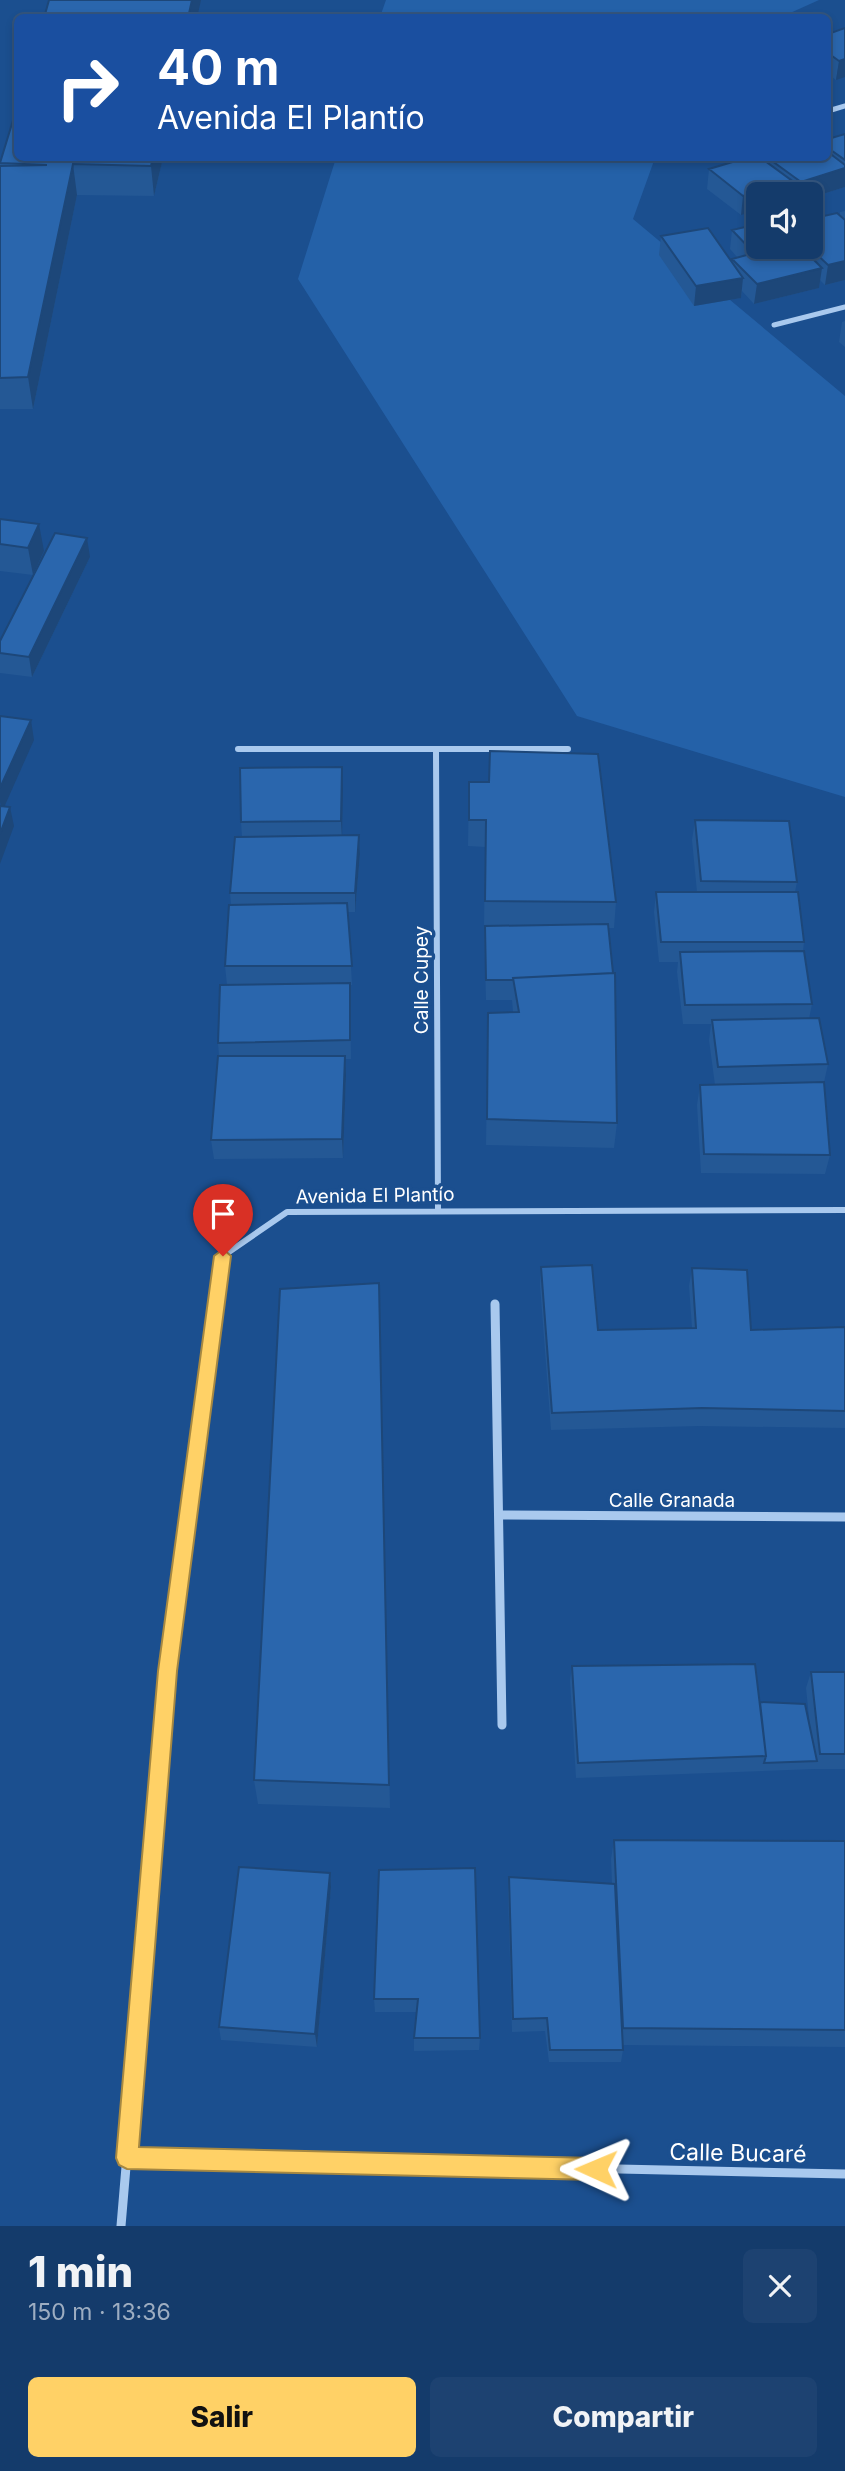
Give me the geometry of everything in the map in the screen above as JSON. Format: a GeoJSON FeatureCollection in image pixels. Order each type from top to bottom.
{"type":"FeatureCollection","features":[{"type":"Feature","properties":{"kind":"street"},"geometry":{"type":"LineString","coordinates":[[774,325],[845,307]]}},
{"type":"Feature","properties":{"kind":"street"},"geometry":{"type":"LineString","coordinates":[[238,749],[568,749]]}},
{"type":"Feature","properties":{"kind":"street","name":"Calle Cupey"},"geometry":{"type":"LineString","coordinates":[[436,750],[438,1209]]}},
{"type":"Feature","properties":{"kind":"street","name":"Avenida El Plantío"},"geometry":{"type":"LineString","coordinates":[[121,2226],[168,1671],[223,1256],[287,1212],[438,1209],[845,1210]]}},
{"type":"Feature","properties":{"kind":"street"},"geometry":{"type":"LineString","coordinates":[[495,1304],[502,1725]]}},
{"type":"Feature","properties":{"kind":"street","name":"Calle Granada"},"geometry":{"type":"LineString","coordinates":[[499,1515],[845,1517]]}},
{"type":"Feature","properties":{"kind":"street","name":"Calle Bucaré"},"geometry":{"type":"LineString","coordinates":[[127,2158],[845,2174]]}},
{"type":"Feature","properties":{"kind":"shaded area"},"geometry":{"type":"Polygon","coordinates":[[[386,0],[819,0],[788,14],[381,14],[386,0]]]}},
{"type":"Feature","properties":{"kind":"shaded area"},"geometry":{"type":"Polygon","coordinates":[[[335,161],[654,161],[633,219],[845,396],[845,797],[577,716],[298,279],[335,161]]]}},
{"type":"Feature","properties":{"kind":"building"},"geometry":{"type":"Polygon","coordinates":[[[49,0],[192,0],[189,14],[45,14],[49,0]]]}},
{"type":"Feature","properties":{"kind":"building"},"geometry":{"type":"Polygon","coordinates":[[[845,28],[845,59],[839,61],[831,55],[831,33],[845,28]]]}},
{"type":"Feature","properties":{"kind":"building"},"geometry":{"type":"Polygon","coordinates":[[[14,117],[14,161],[152,161],[151,166],[73,164],[28,377],[0,378],[0,166],[47,165],[0,163],[14,117]]]}},
{"type":"Feature","properties":{"kind":"building"},"geometry":{"type":"Polygon","coordinates":[[[845,134],[845,160],[831,150],[831,138],[845,134]]]}},
{"type":"Feature","properties":{"kind":"building"},"geometry":{"type":"Polygon","coordinates":[[[831,154],[845,165],[845,168],[801,182],[772,161],[831,161],[831,154]]]}},
{"type":"Feature","properties":{"kind":"building"},"geometry":{"type":"Polygon","coordinates":[[[736,161],[765,161],[791,180],[746,182],[746,195],[743,196],[709,169],[736,161]]]}},
{"type":"Feature","properties":{"kind":"building"},"geometry":{"type":"Polygon","coordinates":[[[837,213],[845,220],[845,261],[828,265],[822,259],[823,216],[837,213]]]}},
{"type":"Feature","properties":{"kind":"building"},"geometry":{"type":"Polygon","coordinates":[[[746,227],[746,245],[732,230],[746,227]]]}},
{"type":"Feature","properties":{"kind":"building"},"geometry":{"type":"Polygon","coordinates":[[[708,228],[743,278],[696,286],[661,236],[708,228]]]}},
{"type":"Feature","properties":{"kind":"building"},"geometry":{"type":"Polygon","coordinates":[[[746,255],[746,259],[813,259],[822,268],[757,284],[732,259],[746,255]]]}},
{"type":"Feature","properties":{"kind":"building"},"geometry":{"type":"Polygon","coordinates":[[[0,519],[39,524],[28,548],[0,544],[0,519]]]}},
{"type":"Feature","properties":{"kind":"building"},"geometry":{"type":"Polygon","coordinates":[[[55,533],[87,538],[29,657],[0,653],[0,641],[55,533]]]}},
{"type":"Feature","properties":{"kind":"building"},"geometry":{"type":"Polygon","coordinates":[[[0,716],[31,720],[0,788],[0,716]]]}},
{"type":"Feature","properties":{"kind":"building"},"geometry":{"type":"Polygon","coordinates":[[[490,751],[598,754],[616,902],[485,901],[486,820],[469,820],[469,782],[489,782],[490,751]]]}},
{"type":"Feature","properties":{"kind":"building"},"geometry":{"type":"Polygon","coordinates":[[[342,767],[341,821],[241,822],[240,768],[342,767]]]}},
{"type":"Feature","properties":{"kind":"building"},"geometry":{"type":"Polygon","coordinates":[[[0,806],[10,807],[0,834],[0,806]]]}},
{"type":"Feature","properties":{"kind":"building"},"geometry":{"type":"Polygon","coordinates":[[[695,820],[789,821],[797,882],[701,881],[695,820]]]}},
{"type":"Feature","properties":{"kind":"building"},"geometry":{"type":"Polygon","coordinates":[[[359,835],[355,893],[230,893],[235,837],[359,835]]]}},
{"type":"Feature","properties":{"kind":"building"},"geometry":{"type":"Polygon","coordinates":[[[656,892],[798,892],[804,942],[661,942],[656,892]]]}},
{"type":"Feature","properties":{"kind":"building"},"geometry":{"type":"Polygon","coordinates":[[[347,903],[352,966],[225,966],[229,905],[347,903]]]}},
{"type":"Feature","properties":{"kind":"building"},"geometry":{"type":"Polygon","coordinates":[[[608,924],[613,973],[486,980],[485,926],[608,924]]]}},
{"type":"Feature","properties":{"kind":"building"},"geometry":{"type":"Polygon","coordinates":[[[804,951],[812,1004],[685,1005],[680,952],[804,951]]]}},
{"type":"Feature","properties":{"kind":"building"},"geometry":{"type":"Polygon","coordinates":[[[615,973],[617,1123],[487,1119],[488,1013],[519,1012],[513,978],[615,973]]]}},
{"type":"Feature","properties":{"kind":"building"},"geometry":{"type":"Polygon","coordinates":[[[350,983],[350,1040],[218,1043],[220,985],[350,983]]]}},
{"type":"Feature","properties":{"kind":"building"},"geometry":{"type":"Polygon","coordinates":[[[819,1018],[828,1064],[718,1067],[712,1020],[819,1018]]]}},
{"type":"Feature","properties":{"kind":"building"},"geometry":{"type":"Polygon","coordinates":[[[218,1056],[345,1056],[342,1139],[211,1140],[218,1056]]]}},
{"type":"Feature","properties":{"kind":"building"},"geometry":{"type":"Polygon","coordinates":[[[824,1082],[830,1155],[704,1154],[700,1085],[824,1082]]]}},
{"type":"Feature","properties":{"kind":"building"},"geometry":{"type":"Polygon","coordinates":[[[592,1265],[598,1330],[696,1328],[692,1268],[747,1270],[751,1330],[845,1327],[845,1411],[702,1408],[552,1413],[541,1267],[592,1265]]]}},
{"type":"Feature","properties":{"kind":"building"},"geometry":{"type":"Polygon","coordinates":[[[379,1283],[389,1785],[254,1780],[280,1289],[379,1283]]]}},
{"type":"Feature","properties":{"kind":"building"},"geometry":{"type":"Polygon","coordinates":[[[755,1664],[766,1756],[578,1763],[572,1666],[755,1664]]]}},
{"type":"Feature","properties":{"kind":"building"},"geometry":{"type":"Polygon","coordinates":[[[811,1672],[845,1672],[845,1754],[820,1754],[811,1672]]]}},
{"type":"Feature","properties":{"kind":"building"},"geometry":{"type":"Polygon","coordinates":[[[760,1702],[805,1704],[817,1761],[764,1763],[766,1756],[760,1702]]]}},
{"type":"Feature","properties":{"kind":"building"},"geometry":{"type":"Polygon","coordinates":[[[614,1840],[845,1841],[845,2030],[623,2028],[614,1840]]]}},
{"type":"Feature","properties":{"kind":"building"},"geometry":{"type":"Polygon","coordinates":[[[239,1867],[330,1873],[315,2034],[219,2027],[239,1867]]]}},
{"type":"Feature","properties":{"kind":"building"},"geometry":{"type":"Polygon","coordinates":[[[475,1868],[480,2038],[414,2038],[418,1999],[374,1999],[379,1870],[475,1868]]]}},
{"type":"Feature","properties":{"kind":"building"},"geometry":{"type":"Polygon","coordinates":[[[509,1877],[615,1884],[623,2050],[550,2050],[547,2018],[513,2019],[509,1877]]]}},
{"type":"Feature","properties":{"kind":"route"},"geometry":{"type":"LineString","coordinates":[[223,1256],[168,1671],[127,2158],[596,2169]]}}]}
